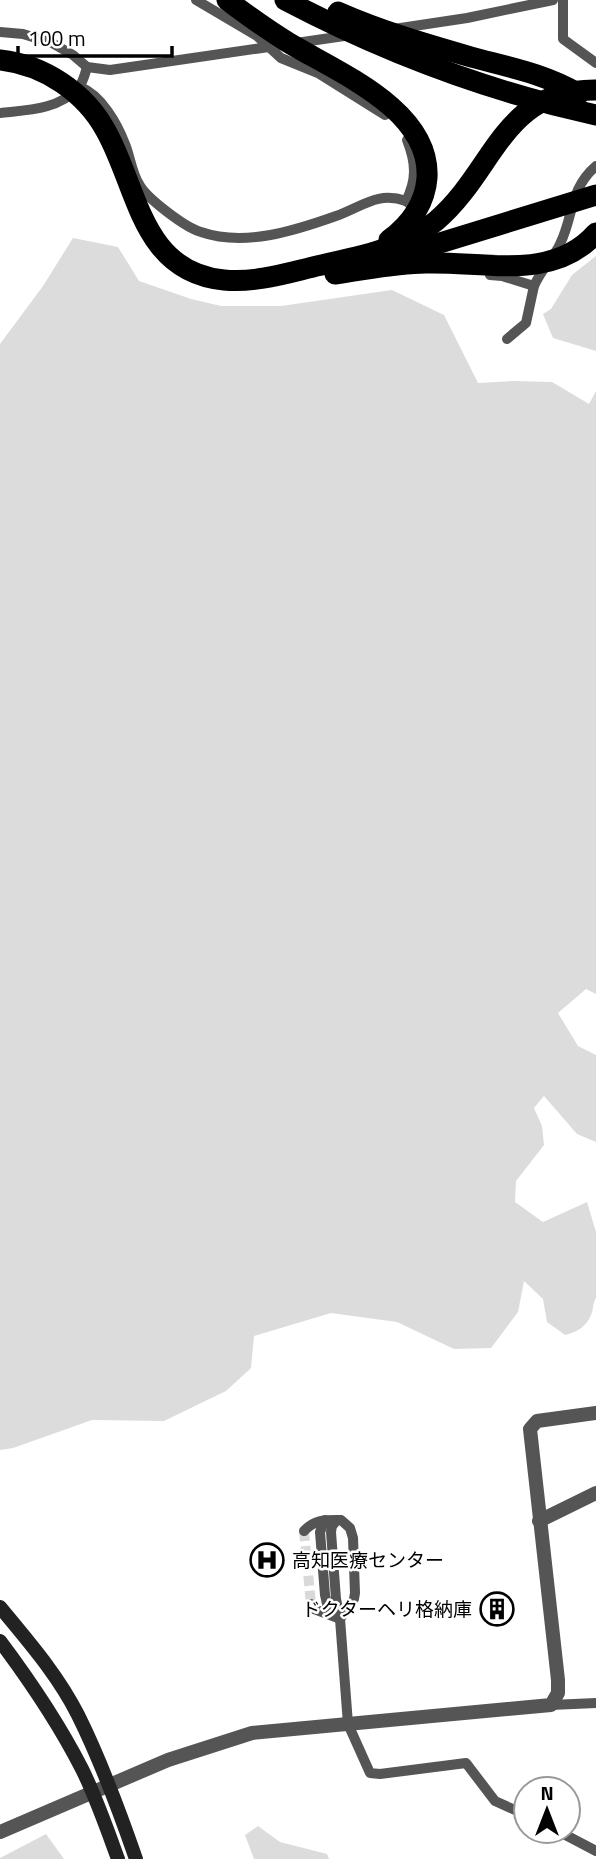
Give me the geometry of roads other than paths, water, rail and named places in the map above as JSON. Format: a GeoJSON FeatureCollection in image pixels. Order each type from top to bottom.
{"type":"FeatureCollection","features":[{"type":"Feature","properties":{"kind":"highway"},"geometry":{"type":"LineString","coordinates":[[227,0],[277,36],[384,101],[408,121],[422,145],[427,175],[416,243]]}},
{"type":"Feature","properties":{"kind":"highway"},"geometry":{"type":"LineString","coordinates":[[285,0],[373,44],[437,69],[500,90],[596,115]]}},
{"type":"Feature","properties":{"kind":"highway"},"geometry":{"type":"LineString","coordinates":[[310,0],[373,27],[546,78],[578,93],[596,109]]}},
{"type":"Feature","properties":{"kind":"highway"},"geometry":{"type":"LineString","coordinates":[[0,60],[18,63],[45,80],[71,106],[93,132],[134,216],[144,245],[176,276],[202,288],[247,292],[325,276],[416,243],[594,196]]}},
{"type":"Feature","properties":{"kind":"highway"},"geometry":{"type":"LineString","coordinates":[[0,72],[45,80]]}},
{"type":"Feature","properties":{"kind":"highway"},"geometry":{"type":"LineString","coordinates":[[416,243],[455,202],[509,127],[531,107],[548,97],[574,91],[596,90]]}},
{"type":"Feature","properties":{"kind":"highway"},"geometry":{"type":"LineString","coordinates":[[134,216],[163,249],[184,266],[208,277],[248,280],[348,258],[388,241],[416,243],[503,266],[536,264],[562,257],[578,249],[596,233]]}},
{"type":"Feature","properties":{"kind":"main road"},"geometry":{"type":"LineString","coordinates":[[0,1607],[58,1681],[78,1714],[135,1859]]}},
{"type":"Feature","properties":{"kind":"main road"},"geometry":{"type":"LineString","coordinates":[[0,1641],[58,1727],[82,1770],[118,1859]]}},
{"type":"Feature","properties":{"kind":"street"},"geometry":{"type":"LineString","coordinates":[[197,0],[257,36],[281,58],[318,73],[393,121],[405,137],[415,164],[412,189],[406,201]]}},
{"type":"Feature","properties":{"kind":"street"},"geometry":{"type":"LineString","coordinates":[[335,0],[385,20],[396,29]]}},
{"type":"Feature","properties":{"kind":"street"},"geometry":{"type":"LineString","coordinates":[[0,32],[23,34],[52,43],[87,67],[110,70],[467,18],[553,0]]}},
{"type":"Feature","properties":{"kind":"street"},"geometry":{"type":"LineString","coordinates":[[563,0],[564,39],[596,62]]}},
{"type":"Feature","properties":{"kind":"street"},"geometry":{"type":"LineString","coordinates":[[0,113],[51,106],[62,101],[80,87],[87,67]]}},
{"type":"Feature","properties":{"kind":"street"},"geometry":{"type":"LineString","coordinates":[[80,87],[98,99],[110,117],[124,141],[139,185],[188,228],[214,237],[254,237],[334,217],[378,197],[387,197],[406,201],[420,212],[434,232],[441,257],[447,267],[461,274],[502,276],[534,286]]}},
{"type":"Feature","properties":{"kind":"street"},"geometry":{"type":"LineString","coordinates":[[507,339],[526,323],[534,286],[540,272],[561,243],[577,188],[596,166]]}},
{"type":"Feature","properties":{"kind":"street"},"geometry":{"type":"LineString","coordinates":[[551,1705],[558,1692],[558,1680],[530,1434],[533,1424],[545,1419],[596,1413]]}},
{"type":"Feature","properties":{"kind":"street"},"geometry":{"type":"LineString","coordinates":[[539,1521],[596,1493]]}},
{"type":"Feature","properties":{"kind":"street"},"geometry":{"type":"LineString","coordinates":[[325,1520],[320,1532],[325,1595],[327,1604],[340,1619]]}},
{"type":"Feature","properties":{"kind":"street"},"geometry":{"type":"LineString","coordinates":[[304,1531],[312,1523],[325,1520],[341,1520],[350,1528],[353,1538],[355,1593],[354,1599],[340,1619]]}},
{"type":"Feature","properties":{"kind":"street"},"geometry":{"type":"LineString","coordinates":[[337,1520],[331,1526],[331,1532],[348,1724],[370,1773],[466,1763],[495,1801],[512,1809]]}},
{"type":"Feature","properties":{"kind":"street"},"geometry":{"type":"LineString","coordinates":[[311,1604],[314,1609],[340,1619]]}},
{"type":"Feature","properties":{"kind":"street"},"geometry":{"type":"LineString","coordinates":[[0,1832],[168,1760],[252,1733],[596,1703]]}},
{"type":"Feature","properties":{"kind":"tunnel"},"geometry":{"type":"LineString","coordinates":[[304,1531],[311,1604]]}},
{"type":"Feature","properties":{"kind":"place","name":"高知医療センター"},"geometry":{"type":"Point","coordinates":[267,1560]}},
{"type":"Feature","properties":{"kind":"place","name":"ドクターヘリ格納庫"},"geometry":{"type":"Point","coordinates":[497,1609]}}]}
